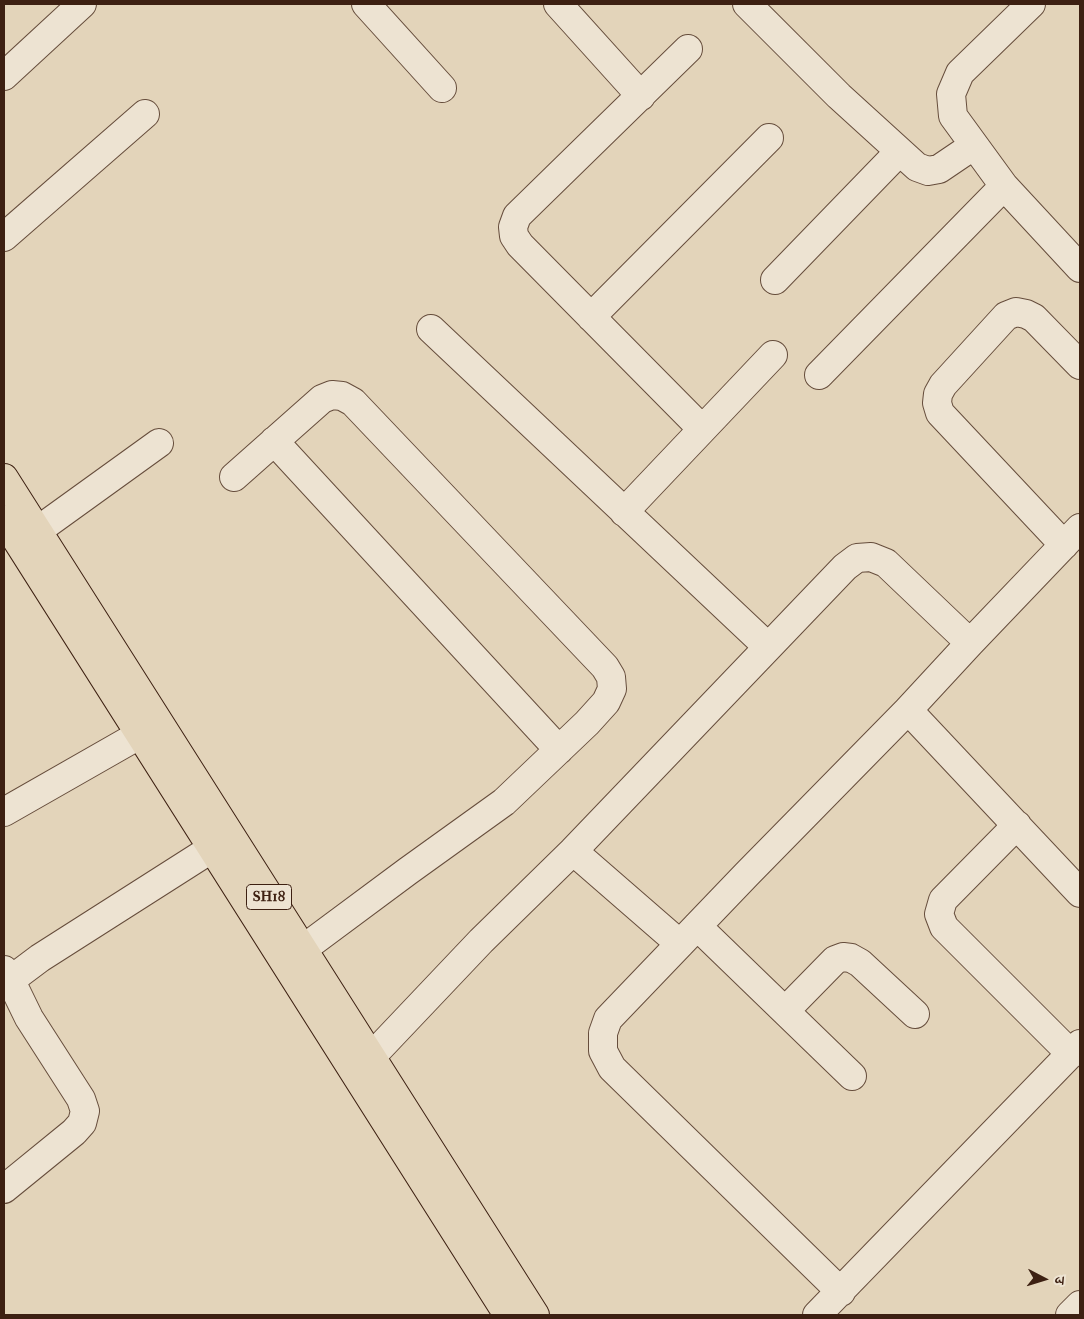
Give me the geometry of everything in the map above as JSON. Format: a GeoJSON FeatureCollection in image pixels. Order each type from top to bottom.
{"type":"FeatureCollection","features":[{"type":"Feature","properties":{"kind":"main road","name":"SH18"},"geometry":{"type":"LineString","coordinates":[[4,478],[535,1315]]}},
{"type":"Feature","properties":{"kind":"main road","name":"SH18"},"geometry":{"type":"LineString","coordinates":[[4,520],[508,1315]]}},
{"type":"Feature","properties":{"kind":"street"},"geometry":{"type":"LineString","coordinates":[[4,76],[82,4]]}},
{"type":"Feature","properties":{"kind":"street"},"geometry":{"type":"LineString","coordinates":[[366,4],[442,88]]}},
{"type":"Feature","properties":{"kind":"street"},"geometry":{"type":"LineString","coordinates":[[558,4],[640,96]]}},
{"type":"Feature","properties":{"kind":"street"},"geometry":{"type":"LineString","coordinates":[[747,4],[839,96],[917,167],[928,171],[938,169],[973,146]]}},
{"type":"Feature","properties":{"kind":"street"},"geometry":{"type":"LineString","coordinates":[[1031,4],[960,73],[951,94],[953,116],[973,146],[1004,186],[1080,268]]}},
{"type":"Feature","properties":{"kind":"street"},"geometry":{"type":"LineString","coordinates":[[688,49],[517,216],[513,227],[514,236],[520,245],[702,429]]}},
{"type":"Feature","properties":{"kind":"street"},"geometry":{"type":"LineString","coordinates":[[4,237],[145,114]]}},
{"type":"Feature","properties":{"kind":"street"},"geometry":{"type":"LineString","coordinates":[[591,317],[770,138]]}},
{"type":"Feature","properties":{"kind":"street"},"geometry":{"type":"LineString","coordinates":[[775,280],[899,152]]}},
{"type":"Feature","properties":{"kind":"street"},"geometry":{"type":"LineString","coordinates":[[819,375],[1004,186]]}},
{"type":"Feature","properties":{"kind":"street"},"geometry":{"type":"LineString","coordinates":[[841,1292],[612,1068],[603,1051],[603,1033],[608,1019],[908,710],[1072,537],[940,413],[936,404],[942,385],[1006,316],[1016,312],[1034,318],[1080,365]]}},
{"type":"Feature","properties":{"kind":"street"},"geometry":{"type":"LineString","coordinates":[[431,329],[768,647]]}},
{"type":"Feature","properties":{"kind":"street"},"geometry":{"type":"LineString","coordinates":[[624,512],[773,355]]}},
{"type":"Feature","properties":{"kind":"street"},"geometry":{"type":"LineString","coordinates":[[234,477],[322,399],[332,395],[342,396],[353,402],[605,667],[611,677],[612,688],[606,702],[504,802],[303,949]]}},
{"type":"Feature","properties":{"kind":"street"},"geometry":{"type":"LineString","coordinates":[[274,441],[559,750]]}},
{"type":"Feature","properties":{"kind":"street"},"geometry":{"type":"LineString","coordinates":[[37,531],[159,443]]}},
{"type":"Feature","properties":{"kind":"street"},"geometry":{"type":"LineString","coordinates":[[371,1057],[481,941],[573,851],[845,567],[857,558],[871,557],[886,564],[970,643]]}},
{"type":"Feature","properties":{"kind":"street"},"geometry":{"type":"LineString","coordinates":[[908,710],[1080,893]]}},
{"type":"Feature","properties":{"kind":"street"},"geometry":{"type":"LineString","coordinates":[[4,812],[139,735]]}},
{"type":"Feature","properties":{"kind":"street"},"geometry":{"type":"LineString","coordinates":[[817,1315],[1076,1049],[944,927],[939,914],[943,900],[1017,825]]}},
{"type":"Feature","properties":{"kind":"street"},"geometry":{"type":"LineString","coordinates":[[4,1189],[74,1132],[82,1122],[85,1111],[82,1099],[28,1018],[6,978],[212,849]]}},
{"type":"Feature","properties":{"kind":"street"},"geometry":{"type":"LineString","coordinates":[[573,851],[689,935],[785,1010],[852,1076]]}},
{"type":"Feature","properties":{"kind":"street"},"geometry":{"type":"LineString","coordinates":[[785,1010],[834,960],[843,957],[851,958],[860,963],[916,1014]]}},
{"type":"Feature","properties":{"kind":"street"},"geometry":{"type":"LineString","coordinates":[[1070,1315],[1080,1305]]}}]}
